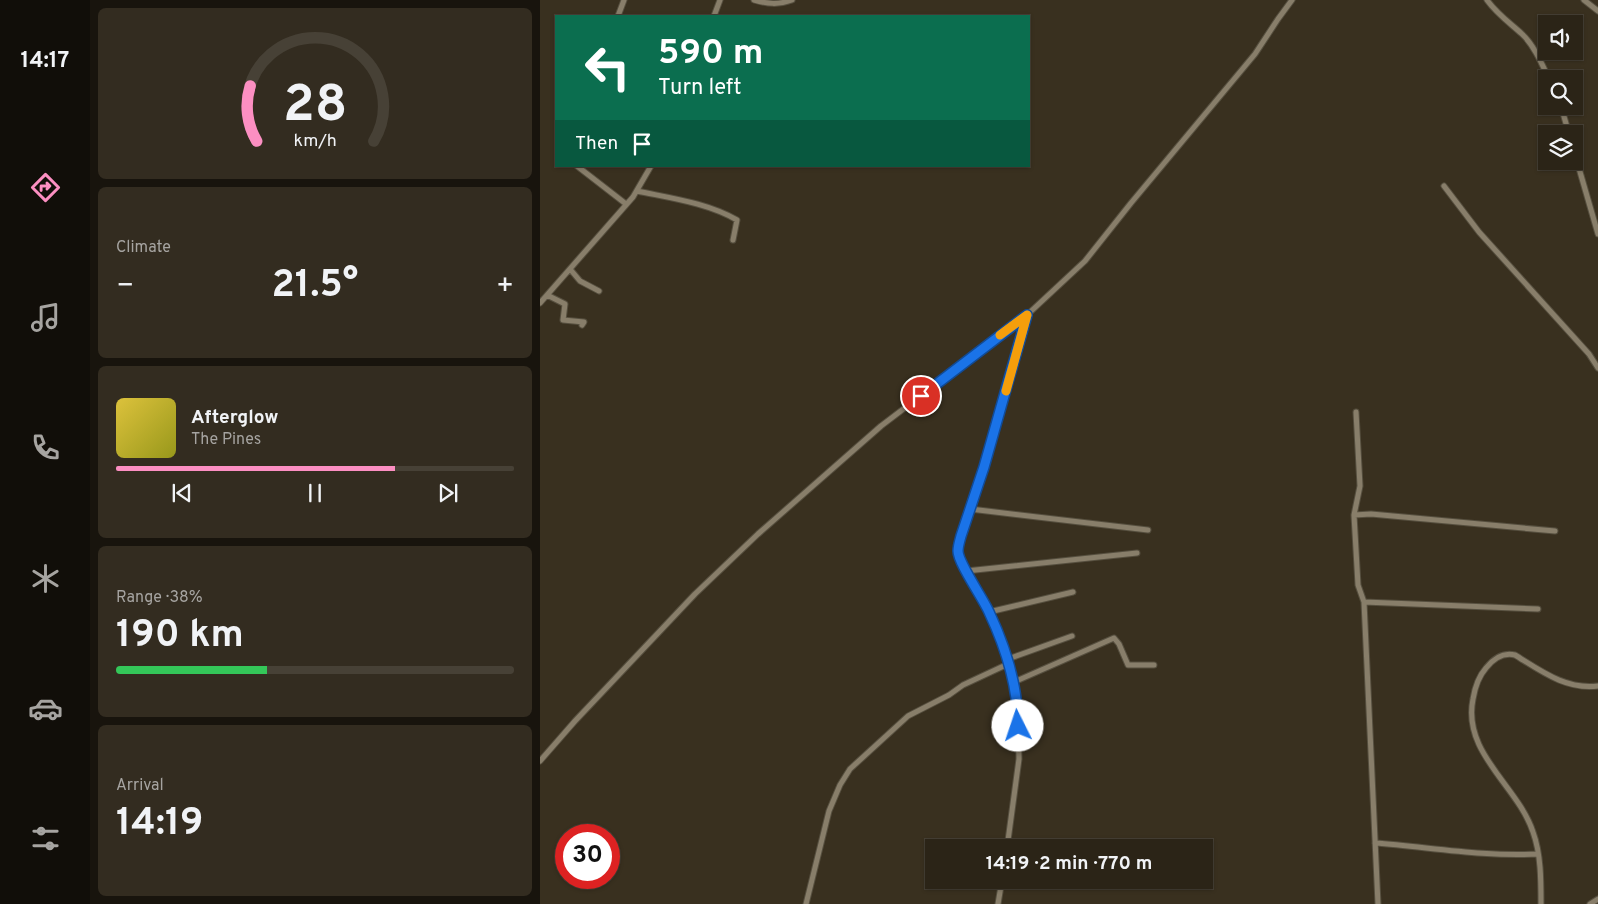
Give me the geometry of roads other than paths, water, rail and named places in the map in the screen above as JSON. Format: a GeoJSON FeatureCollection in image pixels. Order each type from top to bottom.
{"type":"FeatureCollection","features":[{"type":"Feature","properties":{"kind":"street"},"geometry":{"type":"LineString","coordinates":[[618,15],[624,0]]}},
{"type":"Feature","properties":{"kind":"street"},"geometry":{"type":"LineString","coordinates":[[714,15],[720,0]]}},
{"type":"Feature","properties":{"kind":"street"},"geometry":{"type":"LineString","coordinates":[[754,0],[769,4],[781,4],[792,0]]}},
{"type":"Feature","properties":{"kind":"street"},"geometry":{"type":"LineString","coordinates":[[540,761],[575,721],[695,594],[758,534],[881,426],[1027,315],[1085,261],[1130,203],[1255,54],[1292,0]]}},
{"type":"Feature","properties":{"kind":"street"},"geometry":{"type":"LineString","coordinates":[[1488,0],[1507,22],[1523,35],[1544,70]]}},
{"type":"Feature","properties":{"kind":"street"},"geometry":{"type":"LineString","coordinates":[[1584,0],[1598,11]]}},
{"type":"Feature","properties":{"kind":"street"},"geometry":{"type":"LineString","coordinates":[[578,167],[626,204]]}},
{"type":"Feature","properties":{"kind":"street"},"geometry":{"type":"LineString","coordinates":[[540,302],[637,191],[650,167]]}},
{"type":"Feature","properties":{"kind":"street"},"geometry":{"type":"LineString","coordinates":[[1579,170],[1598,234]]}},
{"type":"Feature","properties":{"kind":"street"},"geometry":{"type":"LineString","coordinates":[[1444,186],[1479,232],[1589,354],[1598,368]]}},
{"type":"Feature","properties":{"kind":"street"},"geometry":{"type":"LineString","coordinates":[[637,191],[695,204],[730,215],[737,220],[733,240]]}},
{"type":"Feature","properties":{"kind":"street"},"geometry":{"type":"LineString","coordinates":[[570,269],[580,282],[599,291]]}},
{"type":"Feature","properties":{"kind":"street"},"geometry":{"type":"LineString","coordinates":[[547,295],[565,304],[563,320],[584,322],[582,325]]}},
{"type":"Feature","properties":{"kind":"street"},"geometry":{"type":"LineString","coordinates":[[1008,839],[1019,759],[1018,712],[1014,682],[989,612],[960,561],[958,551],[1027,315]]}},
{"type":"Feature","properties":{"kind":"street"},"geometry":{"type":"LineString","coordinates":[[1356,412],[1360,486],[1354,515],[1358,584],[1364,602],[1378,904]]}},
{"type":"Feature","properties":{"kind":"street"},"geometry":{"type":"LineString","coordinates":[[970,509],[1148,530]]}},
{"type":"Feature","properties":{"kind":"street"},"geometry":{"type":"LineString","coordinates":[[1354,515],[1371,514],[1555,531]]}},
{"type":"Feature","properties":{"kind":"street"},"geometry":{"type":"LineString","coordinates":[[967,572],[1137,553]]}},
{"type":"Feature","properties":{"kind":"street"},"geometry":{"type":"LineString","coordinates":[[967,572],[1095,560]]}},
{"type":"Feature","properties":{"kind":"street"},"geometry":{"type":"LineString","coordinates":[[989,612],[1074,592]]}},
{"type":"Feature","properties":{"kind":"street"},"geometry":{"type":"LineString","coordinates":[[1364,602],[1538,609]]}},
{"type":"Feature","properties":{"kind":"street"},"geometry":{"type":"LineString","coordinates":[[806,904],[829,811],[840,785],[850,769],[908,716],[1008,661],[1072,636]]}},
{"type":"Feature","properties":{"kind":"street"},"geometry":{"type":"LineString","coordinates":[[1014,682],[1114,638],[1119,644],[1128,665],[1154,666]]}},
{"type":"Feature","properties":{"kind":"street"},"geometry":{"type":"LineString","coordinates":[[1541,904],[1538,854],[1534,834],[1528,819],[1495,772],[1478,742],[1473,723],[1472,704],[1476,685],[1481,674],[1492,662],[1499,656],[1510,654],[1562,682],[1578,686],[1598,686]]}},
{"type":"Feature","properties":{"kind":"street"},"geometry":{"type":"LineString","coordinates":[[1375,843],[1460,851],[1524,855],[1538,854]]}},
{"type":"Feature","properties":{"kind":"street"},"geometry":{"type":"LineString","coordinates":[[998,904],[1000,889]]}},
{"type":"Feature","properties":{"kind":"street"},"geometry":{"type":"LineString","coordinates":[[1590,904],[1598,899]]}}]}
